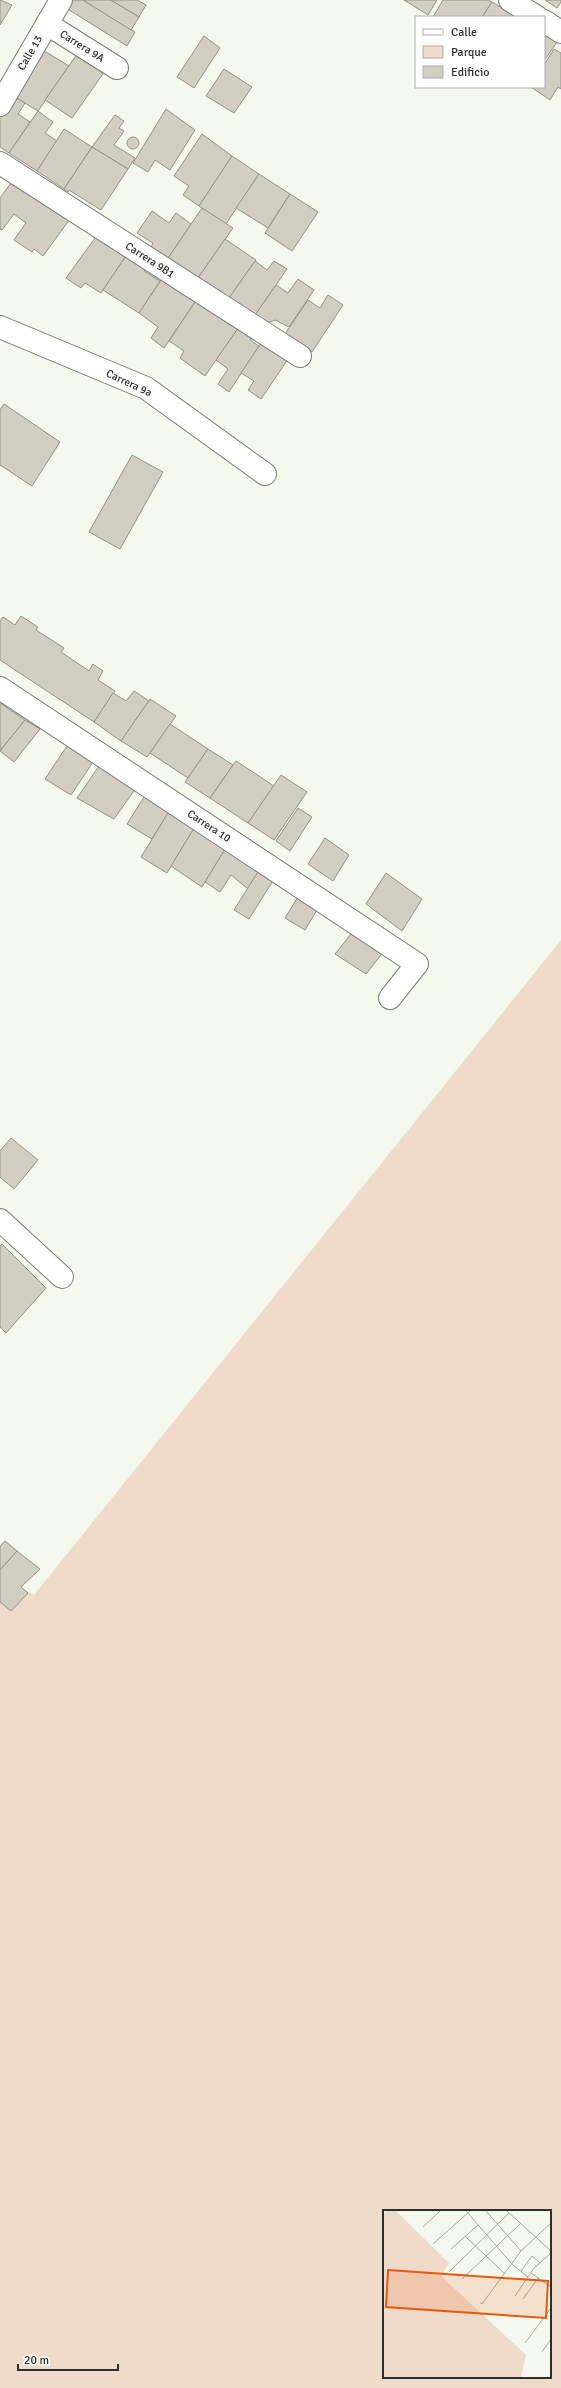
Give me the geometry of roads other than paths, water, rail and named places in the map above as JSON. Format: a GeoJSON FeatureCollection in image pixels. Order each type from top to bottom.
{"type":"FeatureCollection","features":[{"type":"Feature","properties":{"kind":"street","name":"Calle 13"},"geometry":{"type":"LineString","coordinates":[[0,105],[61,0]]}},
{"type":"Feature","properties":{"kind":"street"},"geometry":{"type":"LineString","coordinates":[[510,0],[535,16]]}},
{"type":"Feature","properties":{"kind":"street"},"geometry":{"type":"LineString","coordinates":[[545,22],[561,32]]}},
{"type":"Feature","properties":{"kind":"street","name":"Carrera 9A"},"geometry":{"type":"LineString","coordinates":[[47,24],[117,68]]}},
{"type":"Feature","properties":{"kind":"street","name":"Carrera 9B1"},"geometry":{"type":"LineString","coordinates":[[0,163],[300,356]]}},
{"type":"Feature","properties":{"kind":"street","name":"Carrera 9a"},"geometry":{"type":"LineString","coordinates":[[0,327],[146,388],[266,474]]}},
{"type":"Feature","properties":{"kind":"street","name":"Carrera 10"},"geometry":{"type":"LineString","coordinates":[[0,688],[417,964],[390,998]]}},
{"type":"Feature","properties":{"kind":"street"},"geometry":{"type":"LineString","coordinates":[[0,1220],[62,1277]]}}]}
